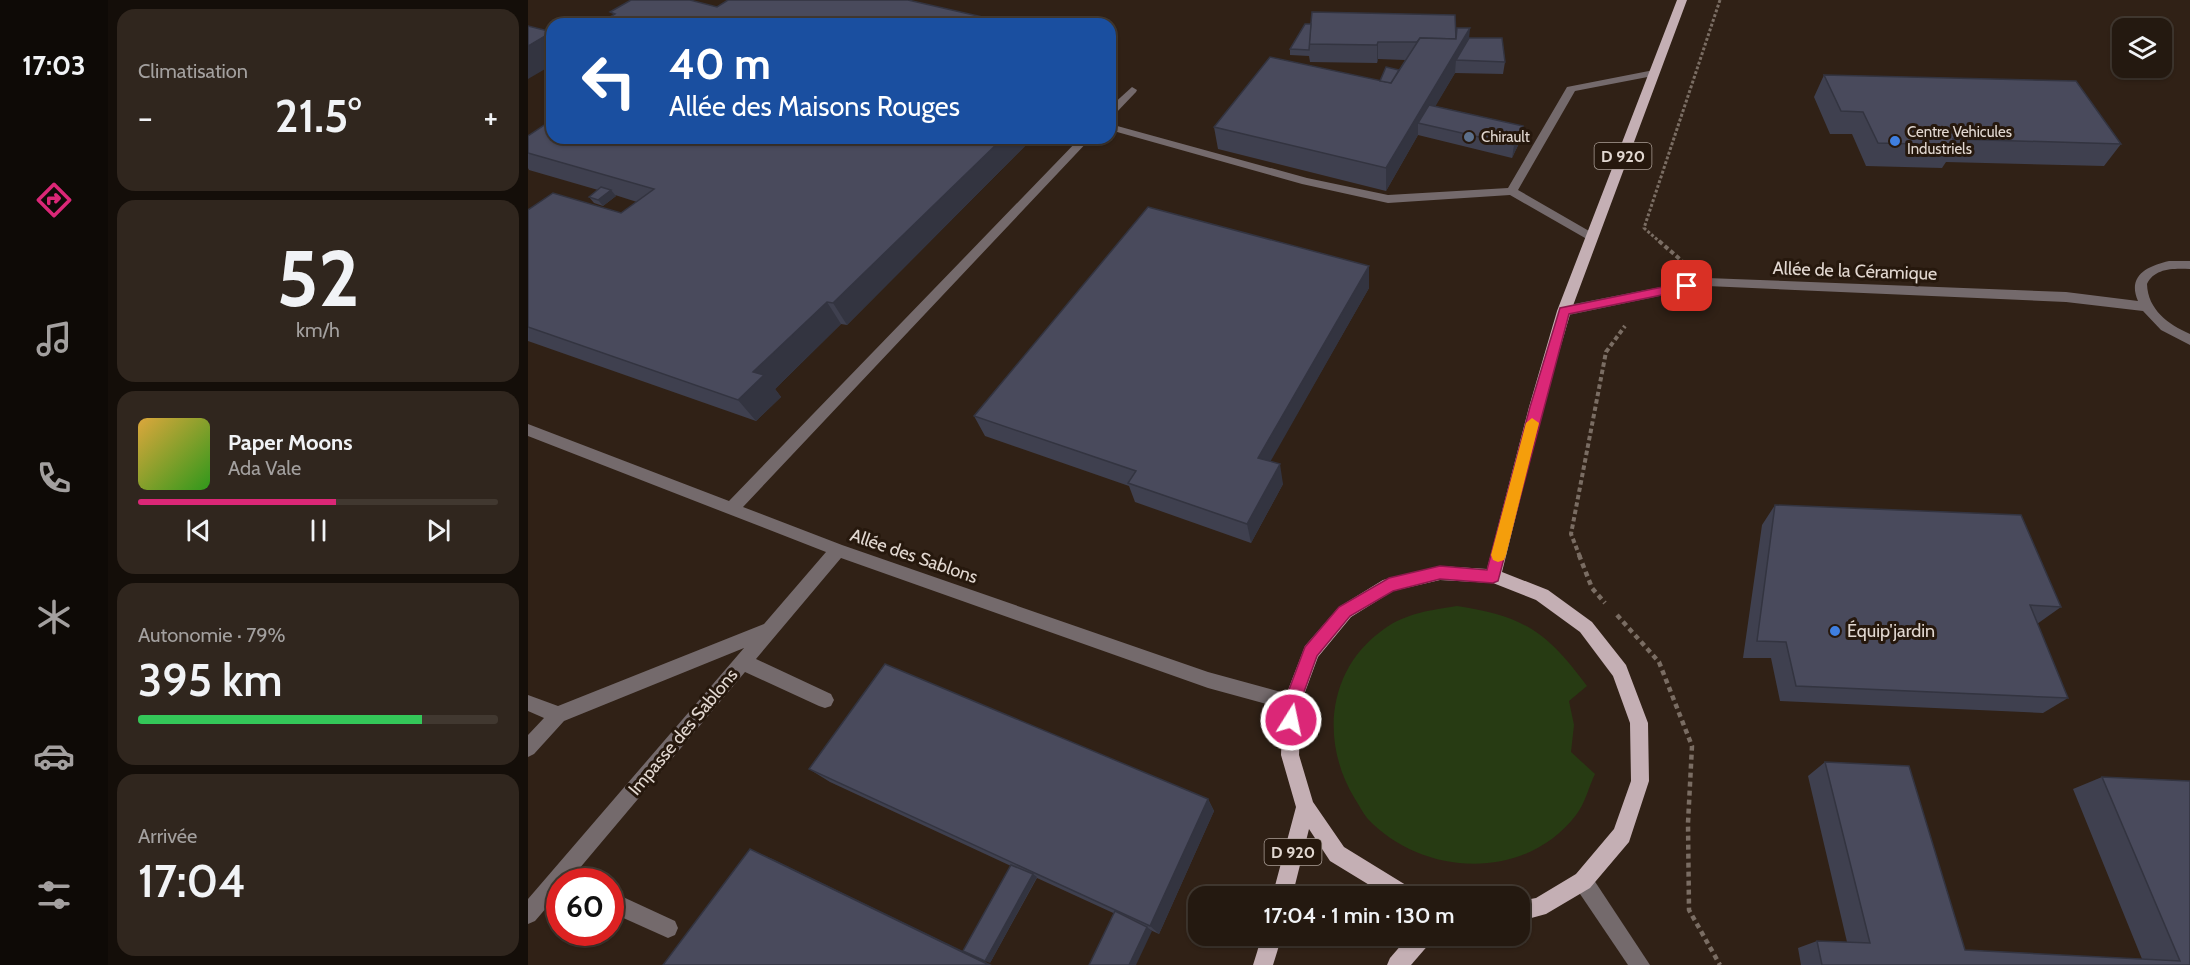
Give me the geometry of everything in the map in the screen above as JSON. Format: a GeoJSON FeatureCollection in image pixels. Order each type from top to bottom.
{"type":"FeatureCollection","features":[{"type":"Feature","properties":{"kind":"main road","name":"D 920"},"geometry":{"type":"LineString","coordinates":[[1493,576],[1536,407],[1564,311],[1682,0]]}},
{"type":"Feature","properties":{"kind":"main road"},"geometry":{"type":"LineString","coordinates":[[1389,886],[1337,854],[1305,807],[1290,755],[1292,703],[1311,652],[1344,612],[1389,585],[1440,573],[1493,576],[1542,595],[1586,627],[1620,671],[1639,723],[1640,781],[1622,835],[1583,881],[1539,907],[1530,909]]}},
{"type":"Feature","properties":{"kind":"main road","name":"D 920"},"geometry":{"type":"LineString","coordinates":[[1285,886],[1305,807]]}},
{"type":"Feature","properties":{"kind":"main road"},"geometry":{"type":"LineString","coordinates":[[1263,965],[1269,946]]}},
{"type":"Feature","properties":{"kind":"main road"},"geometry":{"type":"LineString","coordinates":[[1397,965],[1414,946]]}},
{"type":"Feature","properties":{"kind":"street"},"geometry":{"type":"LineString","coordinates":[[1512,191],[1570,89],[1654,73]]}},
{"type":"Feature","properties":{"kind":"street"},"geometry":{"type":"LineString","coordinates":[[1116,107],[1132,90]]}},
{"type":"Feature","properties":{"kind":"street"},"geometry":{"type":"LineString","coordinates":[[1116,129],[1306,181],[1388,198],[1512,191],[1592,238]]}},
{"type":"Feature","properties":{"kind":"street"},"geometry":{"type":"LineString","coordinates":[[732,508],[1080,144]]}},
{"type":"Feature","properties":{"kind":"street"},"geometry":{"type":"LineString","coordinates":[[2190,265],[2161,266],[2148,272],[2140,281],[2140,293],[2146,307],[2160,322],[2190,340]]}},
{"type":"Feature","properties":{"kind":"street","name":"Allée de la Céramique"},"geometry":{"type":"LineString","coordinates":[[1564,311],[1707,282],[2066,297],[2146,307]]}},
{"type":"Feature","properties":{"kind":"street","name":"Allée des Sablons"},"geometry":{"type":"LineString","coordinates":[[528,430],[838,550],[1208,680],[1292,703]]}},
{"type":"Feature","properties":{"kind":"street","name":"Impasse des Sablons"},"geometry":{"type":"LineString","coordinates":[[575,868],[771,628],[838,550]]}},
{"type":"Feature","properties":{"kind":"street"},"geometry":{"type":"LineString","coordinates":[[528,748],[558,715],[771,628]]}},
{"type":"Feature","properties":{"kind":"street"},"geometry":{"type":"LineString","coordinates":[[743,662],[825,700]]}},
{"type":"Feature","properties":{"kind":"street"},"geometry":{"type":"LineString","coordinates":[[528,703],[558,715]]}},
{"type":"Feature","properties":{"kind":"street"},"geometry":{"type":"LineString","coordinates":[[1583,881],[1640,965]]}},
{"type":"Feature","properties":{"kind":"street","name":"Impasse des Sablons"},"geometry":{"type":"LineString","coordinates":[[528,914],[546,897]]}},
{"type":"Feature","properties":{"kind":"street"},"geometry":{"type":"LineString","coordinates":[[624,908],[668,928]]}},
{"type":"Feature","properties":{"kind":"path"},"geometry":{"type":"LineString","coordinates":[[1707,282],[1644,228],[1720,0]]}},
{"type":"Feature","properties":{"kind":"path"},"geometry":{"type":"LineString","coordinates":[[1607,605],[1593,588],[1571,534],[1606,352],[1627,323]]}},
{"type":"Feature","properties":{"kind":"path"},"geometry":{"type":"LineString","coordinates":[[1615,613],[1659,662],[1692,746],[1688,823],[1689,910],[1720,965]]}},
{"type":"Feature","properties":{"kind":"green space"},"geometry":{"type":"Polygon","coordinates":[[[1457,606],[1500,615],[1532,630],[1559,652],[1587,686],[1569,701],[1574,725],[1571,752],[1595,774],[1582,806],[1555,837],[1530,852],[1502,861],[1473,864],[1444,861],[1416,852],[1390,838],[1364,814],[1344,777],[1337,754],[1334,731],[1335,708],[1350,664],[1365,645],[1384,629],[1401,619],[1457,606]]]}},
{"type":"Feature","properties":{"kind":"building"},"geometry":{"type":"Polygon","coordinates":[[[631,0],[690,0],[717,7],[728,0],[908,0],[987,18],[609,18],[615,14],[610,12],[631,0]]]}},
{"type":"Feature","properties":{"kind":"building"},"geometry":{"type":"Polygon","coordinates":[[[1312,12],[1455,15],[1456,39],[1420,38],[1417,42],[1378,42],[1377,45],[1309,44],[1312,12]]]}},
{"type":"Feature","properties":{"kind":"building"},"geometry":{"type":"Polygon","coordinates":[[[1305,24],[1311,24],[1309,50],[1290,49],[1305,24]]]}},
{"type":"Feature","properties":{"kind":"building"},"geometry":{"type":"Polygon","coordinates":[[[528,26],[546,30],[546,36],[528,46],[528,26]]]}},
{"type":"Feature","properties":{"kind":"building"},"geometry":{"type":"Polygon","coordinates":[[[1457,28],[1470,28],[1386,168],[1214,127],[1270,57],[1391,83],[1420,38],[1456,39],[1457,28]]]}},
{"type":"Feature","properties":{"kind":"building"},"geometry":{"type":"Polygon","coordinates":[[[1469,38],[1502,38],[1505,62],[1456,60],[1469,38]]]}},
{"type":"Feature","properties":{"kind":"building"},"geometry":{"type":"Polygon","coordinates":[[[1386,67],[1399,70],[1391,83],[1380,81],[1386,67]]]}},
{"type":"Feature","properties":{"kind":"building"},"geometry":{"type":"Polygon","coordinates":[[[1824,75],[2076,81],[2121,144],[1953,139],[1956,145],[1878,143],[1863,112],[1841,111],[1824,75]]]}},
{"type":"Feature","properties":{"kind":"building"},"geometry":{"type":"Polygon","coordinates":[[[1429,105],[1523,126],[1514,145],[1418,123],[1429,105]]]}},
{"type":"Feature","properties":{"kind":"building"},"geometry":{"type":"Polygon","coordinates":[[[546,124],[546,144],[997,144],[833,303],[827,302],[753,372],[764,375],[738,400],[528,327],[528,210],[553,193],[621,213],[654,189],[528,153],[528,136],[546,124]]]}},
{"type":"Feature","properties":{"kind":"building"},"geometry":{"type":"Polygon","coordinates":[[[601,187],[611,190],[598,200],[589,197],[601,187]]]}},
{"type":"Feature","properties":{"kind":"building"},"geometry":{"type":"Polygon","coordinates":[[[1148,207],[1369,266],[1258,458],[1280,464],[1247,524],[1128,483],[1136,471],[974,416],[1148,207]]]}},
{"type":"Feature","properties":{"kind":"building"},"geometry":{"type":"Polygon","coordinates":[[[1775,505],[2021,515],[2061,607],[2030,605],[2068,698],[1796,686],[1786,642],[1757,641],[1775,505]]]}},
{"type":"Feature","properties":{"kind":"building"},"geometry":{"type":"Polygon","coordinates":[[[885,664],[1208,799],[1150,926],[809,769],[885,664]]]}},
{"type":"Feature","properties":{"kind":"building"},"geometry":{"type":"Polygon","coordinates":[[[1825,762],[1909,766],[1965,950],[2180,961],[2102,777],[2190,781],[2190,965],[1822,965],[1817,941],[1870,943],[1825,762]]]}},
{"type":"Feature","properties":{"kind":"building"},"geometry":{"type":"Polygon","coordinates":[[[750,849],[989,965],[663,965],[750,849]]]}},
{"type":"Feature","properties":{"kind":"building"},"geometry":{"type":"Polygon","coordinates":[[[1011,865],[1033,874],[985,961],[963,951],[1011,865]]]}},
{"type":"Feature","properties":{"kind":"building"},"geometry":{"type":"Polygon","coordinates":[[[1115,911],[1147,927],[1129,965],[1089,965],[1115,911]]]}},
{"type":"Feature","properties":{"kind":"slow traffic"},"geometry":{"type":"LineString","coordinates":[[1498,555],[1532,423]]}},
{"type":"Feature","properties":{"kind":"place","name":"Chirault"},"geometry":{"type":"Point","coordinates":[1469,137]}},
{"type":"Feature","properties":{"kind":"place","name":"Centre Vehicules Industriels"},"geometry":{"type":"Point","coordinates":[1895,141]}},
{"type":"Feature","properties":{"kind":"place","name":"Équip'jardin"},"geometry":{"type":"Point","coordinates":[1835,631]}},
{"type":"Feature","properties":{"kind":"route"},"geometry":{"type":"LineString","coordinates":[[1291,720],[1292,703],[1311,652],[1344,612],[1389,585],[1440,573],[1493,576],[1536,407],[1564,311],[1687,286]]}}]}
